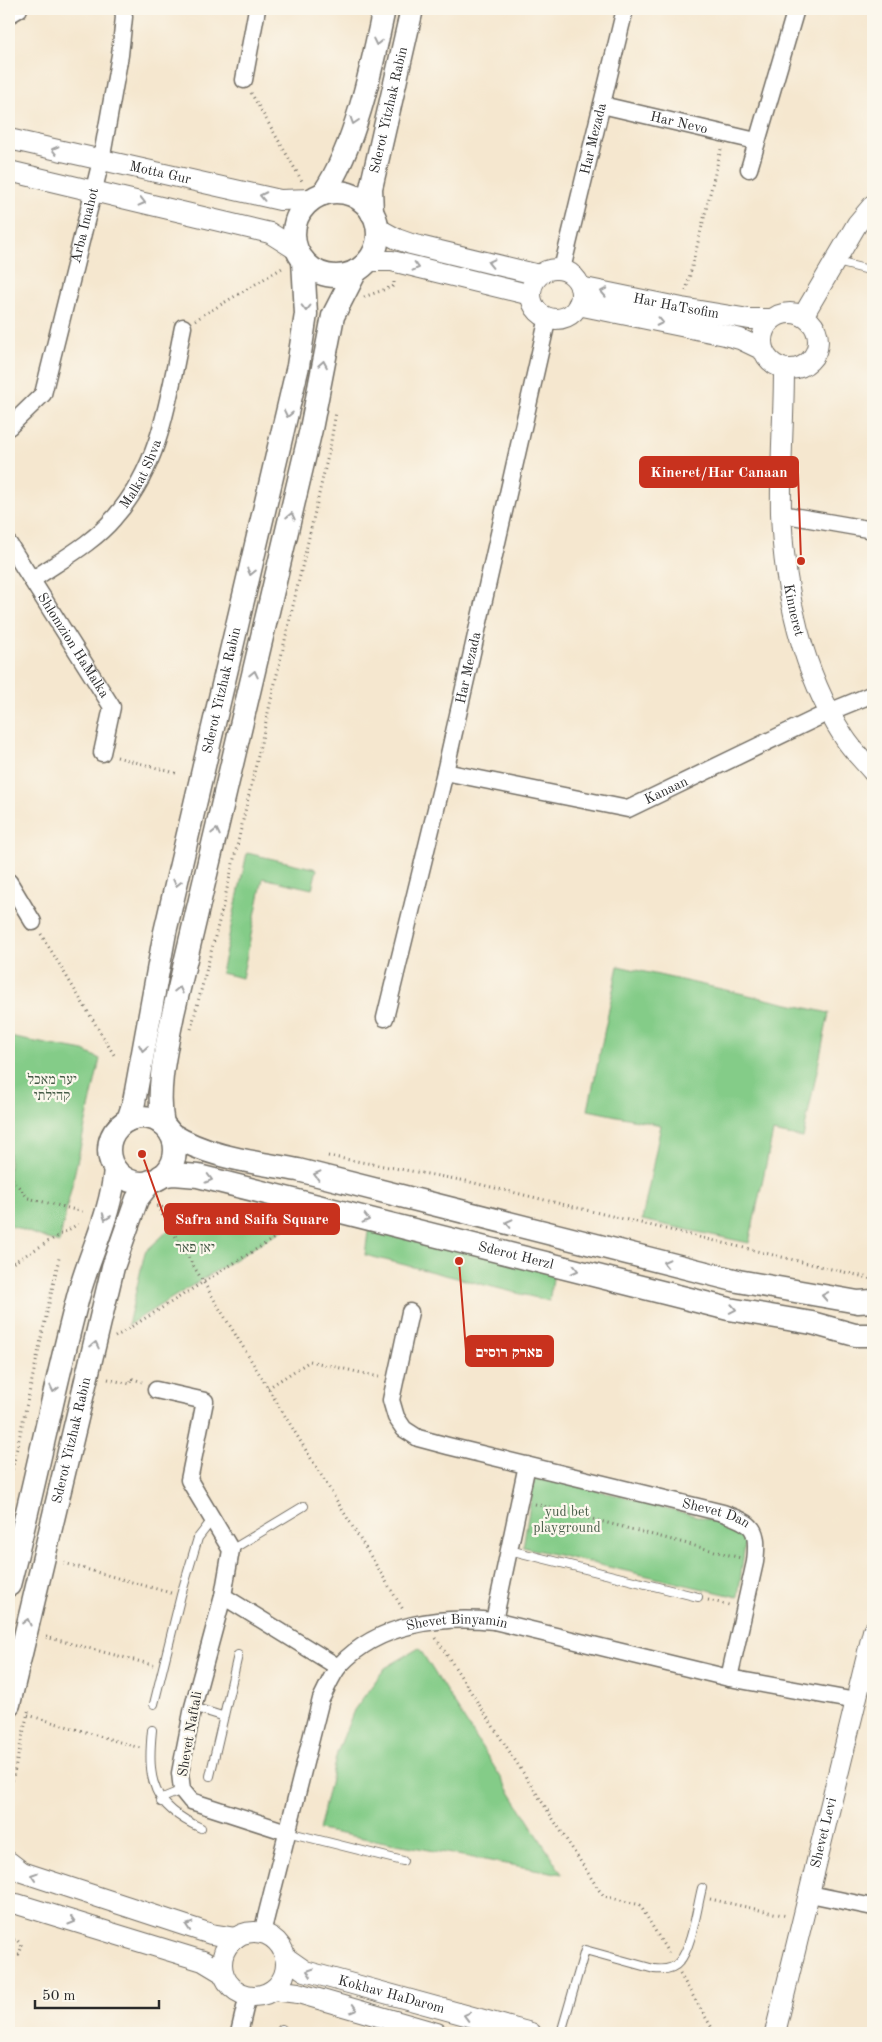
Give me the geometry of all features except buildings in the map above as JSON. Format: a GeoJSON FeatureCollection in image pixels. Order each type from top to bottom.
{"type":"FeatureCollection","features":[{"type":"Feature","properties":{"kind":"main road","name":"Sderot Yitzhak Rabin"},"geometry":{"type":"LineString","coordinates":[[317,196],[337,173],[367,84],[384,9]]}},
{"type":"Feature","properties":{"kind":"main road","name":"Sderot Yitzhak Rabin"},"geometry":{"type":"LineString","coordinates":[[374,220],[371,188],[412,9]]}},
{"type":"Feature","properties":{"kind":"main road"},"geometry":{"type":"LineString","coordinates":[[336,192],[347,193],[361,200],[374,220],[376,246],[362,266],[341,276],[326,275],[295,259],[295,222],[302,209],[317,196],[336,192]]}},
{"type":"Feature","properties":{"kind":"main road","name":"Sderot Yitzhak Rabin"},"geometry":{"type":"LineString","coordinates":[[128,1120],[134,1102],[165,932],[298,366],[306,314],[295,259]]}},
{"type":"Feature","properties":{"kind":"main road","name":"Sderot Yitzhak Rabin"},"geometry":{"type":"LineString","coordinates":[[167,1130],[159,1106],[173,1014],[311,429],[333,316],[362,266]]}},
{"type":"Feature","properties":{"kind":"main road"},"geometry":{"type":"LineString","coordinates":[[167,1130],[174,1152],[168,1170],[156,1179],[131,1181],[115,1169],[110,1158],[111,1138],[116,1130],[128,1120],[146,1117],[167,1130],[194,1147],[230,1158],[298,1170],[738,1281],[858,1302],[873,1301]]}},
{"type":"Feature","properties":{"kind":"main road","name":"Sderot Yitzhak Rabin"},"geometry":{"type":"LineString","coordinates":[[9,1585],[55,1386],[80,1290],[111,1202],[115,1169]]}},
{"type":"Feature","properties":{"kind":"main road","name":"Sderot Herzl"},"geometry":{"type":"LineString","coordinates":[[156,1179],[174,1174],[198,1176],[729,1308],[812,1323],[855,1335],[873,1335]]}},
{"type":"Feature","properties":{"kind":"main road","name":"Sderot Yitzhak Rabin"},"geometry":{"type":"LineString","coordinates":[[18,1710],[93,1351],[113,1266],[138,1199],[156,1179]]}},
{"type":"Feature","properties":{"kind":"street"},"geometry":{"type":"LineString","coordinates":[[9,15],[19,9]]}},
{"type":"Feature","properties":{"kind":"street","name":"Arba Imahot"},"geometry":{"type":"LineString","coordinates":[[9,427],[43,394],[95,191],[120,55],[124,17],[123,9]]}},
{"type":"Feature","properties":{"kind":"street"},"geometry":{"type":"LineString","coordinates":[[244,80],[257,9]]}},
{"type":"Feature","properties":{"kind":"street","name":"Har Mezada"},"geometry":{"type":"LineString","coordinates":[[562,269],[625,9]]}},
{"type":"Feature","properties":{"kind":"street"},"geometry":{"type":"LineString","coordinates":[[749,169],[796,9]]}},
{"type":"Feature","properties":{"kind":"street","name":"Har Nevo"},"geometry":{"type":"LineString","coordinates":[[602,106],[756,141]]}},
{"type":"Feature","properties":{"kind":"street","name":"Motta Gur"},"geometry":{"type":"LineString","coordinates":[[9,139],[280,200],[317,196]]}},
{"type":"Feature","properties":{"kind":"street"},"geometry":{"type":"LineString","coordinates":[[9,171],[270,233],[295,259]]}},
{"type":"Feature","properties":{"kind":"street"},"geometry":{"type":"LineString","coordinates":[[803,316],[857,224],[873,205]]}},
{"type":"Feature","properties":{"kind":"street"},"geometry":{"type":"LineString","coordinates":[[374,220],[397,239],[412,244],[539,275]]}},
{"type":"Feature","properties":{"kind":"street"},"geometry":{"type":"LineString","coordinates":[[362,266],[392,261],[531,295]]}},
{"type":"Feature","properties":{"kind":"street"},"geometry":{"type":"LineString","coordinates":[[554,268],[562,269],[570,273],[579,296],[566,317],[548,318],[537,311],[531,295],[534,281],[539,275],[554,268]]}},
{"type":"Feature","properties":{"kind":"street","name":"Har HaTsofim"},"geometry":{"type":"LineString","coordinates":[[579,296],[682,308],[749,319],[772,319]]}},
{"type":"Feature","properties":{"kind":"street","name":"Har HaTsofim"},"geometry":{"type":"LineString","coordinates":[[579,296],[740,339],[763,350]]}},
{"type":"Feature","properties":{"kind":"street"},"geometry":{"type":"LineString","coordinates":[[787,313],[803,316],[810,321],[818,337],[815,355],[802,367],[784,369],[769,361],[763,350],[762,333],[772,319],[787,313]]}},
{"type":"Feature","properties":{"kind":"street","name":"Har Mezada"},"geometry":{"type":"LineString","coordinates":[[385,1018],[445,772],[548,318]]}},
{"type":"Feature","properties":{"kind":"street","name":"Malkat Shva"},"geometry":{"type":"LineString","coordinates":[[32,580],[84,545],[113,519],[138,486],[153,458],[183,327]]}},
{"type":"Feature","properties":{"kind":"street","name":"Kinneret"},"geometry":{"type":"LineString","coordinates":[[784,369],[781,514],[787,573],[797,624],[809,668],[829,712],[845,739],[873,772]]}},
{"type":"Feature","properties":{"kind":"street"},"geometry":{"type":"LineString","coordinates":[[781,514],[873,530]]}},
{"type":"Feature","properties":{"kind":"street","name":"Shlomzion HaMalka"},"geometry":{"type":"LineString","coordinates":[[9,544],[112,707],[102,753]]}},
{"type":"Feature","properties":{"kind":"street","name":"Kanaan"},"geometry":{"type":"LineString","coordinates":[[445,772],[628,809],[829,712],[873,694]]}},
{"type":"Feature","properties":{"kind":"street"},"geometry":{"type":"LineString","coordinates":[[9,882],[33,922]]}},
{"type":"Feature","properties":{"kind":"street","name":"Shevet Dan"},"geometry":{"type":"LineString","coordinates":[[410,1312],[391,1400],[396,1416],[404,1429],[418,1438],[723,1513],[744,1520],[751,1525],[756,1532],[755,1562],[729,1678]]}},
{"type":"Feature","properties":{"kind":"street"},"geometry":{"type":"LineString","coordinates":[[149,1388],[205,1401],[189,1480],[231,1550]]}},
{"type":"Feature","properties":{"kind":"street"},"geometry":{"type":"LineString","coordinates":[[494,1621],[527,1465]]}},
{"type":"Feature","properties":{"kind":"street","name":"Shevet Naftali"},"geometry":{"type":"LineString","coordinates":[[231,1550],[223,1596],[193,1707],[180,1773],[182,1790],[191,1802],[287,1832]]}},
{"type":"Feature","properties":{"kind":"street"},"geometry":{"type":"LineString","coordinates":[[223,1596],[338,1667]]}},
{"type":"Feature","properties":{"kind":"street","name":"Shevet Binyamin"},"geometry":{"type":"LineString","coordinates":[[262,1933],[321,1699],[338,1667],[356,1650],[379,1637],[419,1623],[472,1619],[494,1621],[729,1678],[856,1701]]}},
{"type":"Feature","properties":{"kind":"street","name":"Shevet Levi"},"geometry":{"type":"LineString","coordinates":[[775,2033],[873,1631]]}},
{"type":"Feature","properties":{"kind":"street"},"geometry":{"type":"LineString","coordinates":[[9,1862],[22,1872],[211,1934],[236,1938]]}},
{"type":"Feature","properties":{"kind":"street"},"geometry":{"type":"LineString","coordinates":[[810,1894],[873,1907]]}},
{"type":"Feature","properties":{"kind":"street"},"geometry":{"type":"LineString","coordinates":[[9,1904],[26,1907],[203,1961],[223,1973],[233,1988],[248,1995],[265,1994],[273,1990],[284,1975],[285,1957],[276,1942],[262,1933],[244,1934],[236,1938],[224,1954],[223,1973]]}},
{"type":"Feature","properties":{"kind":"street","name":"Kokhav HaDarom"},"geometry":{"type":"LineString","coordinates":[[285,1957],[305,1971],[531,2033]]}},
{"type":"Feature","properties":{"kind":"street","name":"Kokhav HaDarom"},"geometry":{"type":"LineString","coordinates":[[273,1990],[298,1993],[437,2033]]}},
{"type":"Feature","properties":{"kind":"street"},"geometry":{"type":"LineString","coordinates":[[239,2033],[248,1995]]}},
{"type":"Feature","properties":{"kind":"lane"},"geometry":{"type":"LineString","coordinates":[[835,261],[873,271]]}},
{"type":"Feature","properties":{"kind":"lane"},"geometry":{"type":"LineString","coordinates":[[231,1550],[304,1506]]}},
{"type":"Feature","properties":{"kind":"lane"},"geometry":{"type":"LineString","coordinates":[[154,1704],[181,1595],[198,1538],[212,1520]]}},
{"type":"Feature","properties":{"kind":"lane"},"geometry":{"type":"LineString","coordinates":[[509,1550],[698,1597]]}},
{"type":"Feature","properties":{"kind":"lane"},"geometry":{"type":"LineString","coordinates":[[210,1776],[222,1716],[238,1655]]}},
{"type":"Feature","properties":{"kind":"lane"},"geometry":{"type":"LineString","coordinates":[[193,1707],[222,1716]]}},
{"type":"Feature","properties":{"kind":"lane"},"geometry":{"type":"LineString","coordinates":[[152,1730],[150,1750],[151,1776],[161,1802],[181,1819],[201,1828]]}},
{"type":"Feature","properties":{"kind":"lane"},"geometry":{"type":"LineString","coordinates":[[161,1802],[165,1797],[182,1790]]}},
{"type":"Feature","properties":{"kind":"lane"},"geometry":{"type":"LineString","coordinates":[[287,1832],[403,1861]]}},
{"type":"Feature","properties":{"kind":"lane"},"geometry":{"type":"LineString","coordinates":[[561,2033],[585,1950],[654,1969],[665,1970],[675,1966],[685,1952],[702,1888]]}},
{"type":"Feature","properties":{"kind":"path"},"geometry":{"type":"LineString","coordinates":[[244,80],[317,196]]}},
{"type":"Feature","properties":{"kind":"path"},"geometry":{"type":"LineString","coordinates":[[682,308],[725,134]]}},
{"type":"Feature","properties":{"kind":"path"},"geometry":{"type":"LineString","coordinates":[[183,327],[295,259]]}},
{"type":"Feature","properties":{"kind":"path"},"geometry":{"type":"LineString","coordinates":[[359,301],[394,286],[392,261]]}},
{"type":"Feature","properties":{"kind":"path"},"geometry":{"type":"LineString","coordinates":[[188,1038],[225,897],[330,447],[337,405]]}},
{"type":"Feature","properties":{"kind":"path"},"geometry":{"type":"LineString","coordinates":[[102,753],[179,774]]}},
{"type":"Feature","properties":{"kind":"path"},"geometry":{"type":"LineString","coordinates":[[33,922],[114,1056]]}},
{"type":"Feature","properties":{"kind":"path"},"geometry":{"type":"LineString","coordinates":[[324,1155],[466,1181],[873,1278]]}},
{"type":"Feature","properties":{"kind":"path"},"geometry":{"type":"LineString","coordinates":[[9,1175],[28,1198],[84,1212]]}},
{"type":"Feature","properties":{"kind":"path"},"geometry":{"type":"LineString","coordinates":[[93,1351],[284,1232],[291,1200]]}},
{"type":"Feature","properties":{"kind":"path"},"geometry":{"type":"LineString","coordinates":[[157,1206],[268,1388],[419,1623],[599,1890],[604,1896],[640,1905],[715,2033]]}},
{"type":"Feature","properties":{"kind":"path"},"geometry":{"type":"LineString","coordinates":[[9,1265],[78,1224]]}},
{"type":"Feature","properties":{"kind":"path"},"geometry":{"type":"LineString","coordinates":[[9,1484],[59,1258]]}},
{"type":"Feature","properties":{"kind":"path"},"geometry":{"type":"LineString","coordinates":[[268,1388],[310,1361],[380,1376],[379,1385]]}},
{"type":"Feature","properties":{"kind":"path"},"geometry":{"type":"LineString","coordinates":[[108,1379],[130,1384],[131,1378],[142,1381],[149,1388]]}},
{"type":"Feature","properties":{"kind":"path"},"geometry":{"type":"LineString","coordinates":[[520,1500],[755,1562]]}},
{"type":"Feature","properties":{"kind":"path"},"geometry":{"type":"LineString","coordinates":[[64,1563],[181,1595]]}},
{"type":"Feature","properties":{"kind":"path"},"geometry":{"type":"LineString","coordinates":[[710,1600],[725,1604]]}},
{"type":"Feature","properties":{"kind":"path"},"geometry":{"type":"LineString","coordinates":[[46,1637],[164,1668]]}},
{"type":"Feature","properties":{"kind":"path"},"geometry":{"type":"LineString","coordinates":[[18,1710],[150,1750]]}},
{"type":"Feature","properties":{"kind":"path"},"geometry":{"type":"LineString","coordinates":[[699,1896],[803,1919]]}},
{"type":"Feature","properties":{"kind":"path"},"geometry":{"type":"LineString","coordinates":[[9,1941],[16,1939],[22,1946],[19,1954],[9,1953]]}},
{"type":"Feature","properties":{"kind":"green space"},"geometry":{"type":"Polygon","coordinates":[[[247,853],[317,869],[312,889],[263,878],[242,978],[221,973],[247,853]]]}},
{"type":"Feature","properties":{"kind":"green space"},"geometry":{"type":"Polygon","coordinates":[[[618,966],[829,1013],[803,1138],[773,1132],[749,1243],[642,1220],[661,1125],[588,1110],[618,966]]]}},
{"type":"Feature","properties":{"kind":"green space","name":"יער מאכל קהילתי"},"geometry":{"type":"Polygon","coordinates":[[[9,1037],[84,1051],[100,1059],[59,1243],[9,1225],[9,1037]]]}},
{"type":"Feature","properties":{"kind":"green space","name":"יאן פאר"},"geometry":{"type":"Polygon","coordinates":[[[186,1214],[289,1226],[128,1325],[145,1252],[186,1214]]]}},
{"type":"Feature","properties":{"kind":"green space"},"geometry":{"type":"Polygon","coordinates":[[[369,1225],[555,1268],[549,1301],[365,1255],[369,1225]]]}},
{"type":"Feature","properties":{"kind":"green space","name":"yud bet playground"},"geometry":{"type":"Polygon","coordinates":[[[535,1474],[747,1529],[738,1597],[523,1547],[535,1474]]]}},
{"type":"Feature","properties":{"kind":"green space"},"geometry":{"type":"Polygon","coordinates":[[[419,1648],[562,1874],[319,1830],[337,1753],[354,1710],[385,1668],[419,1648]]]}},
{"type":"Feature","properties":{"kind":"place","name":"Kineret/Har Canaan"},"geometry":{"type":"Point","coordinates":[801,561]}},
{"type":"Feature","properties":{"kind":"place","name":"Safra and Saifa Square"},"geometry":{"type":"Point","coordinates":[142,1154]}},
{"type":"Feature","properties":{"kind":"place","name":"פארק רוסים"},"geometry":{"type":"Point","coordinates":[459,1261]}}]}
